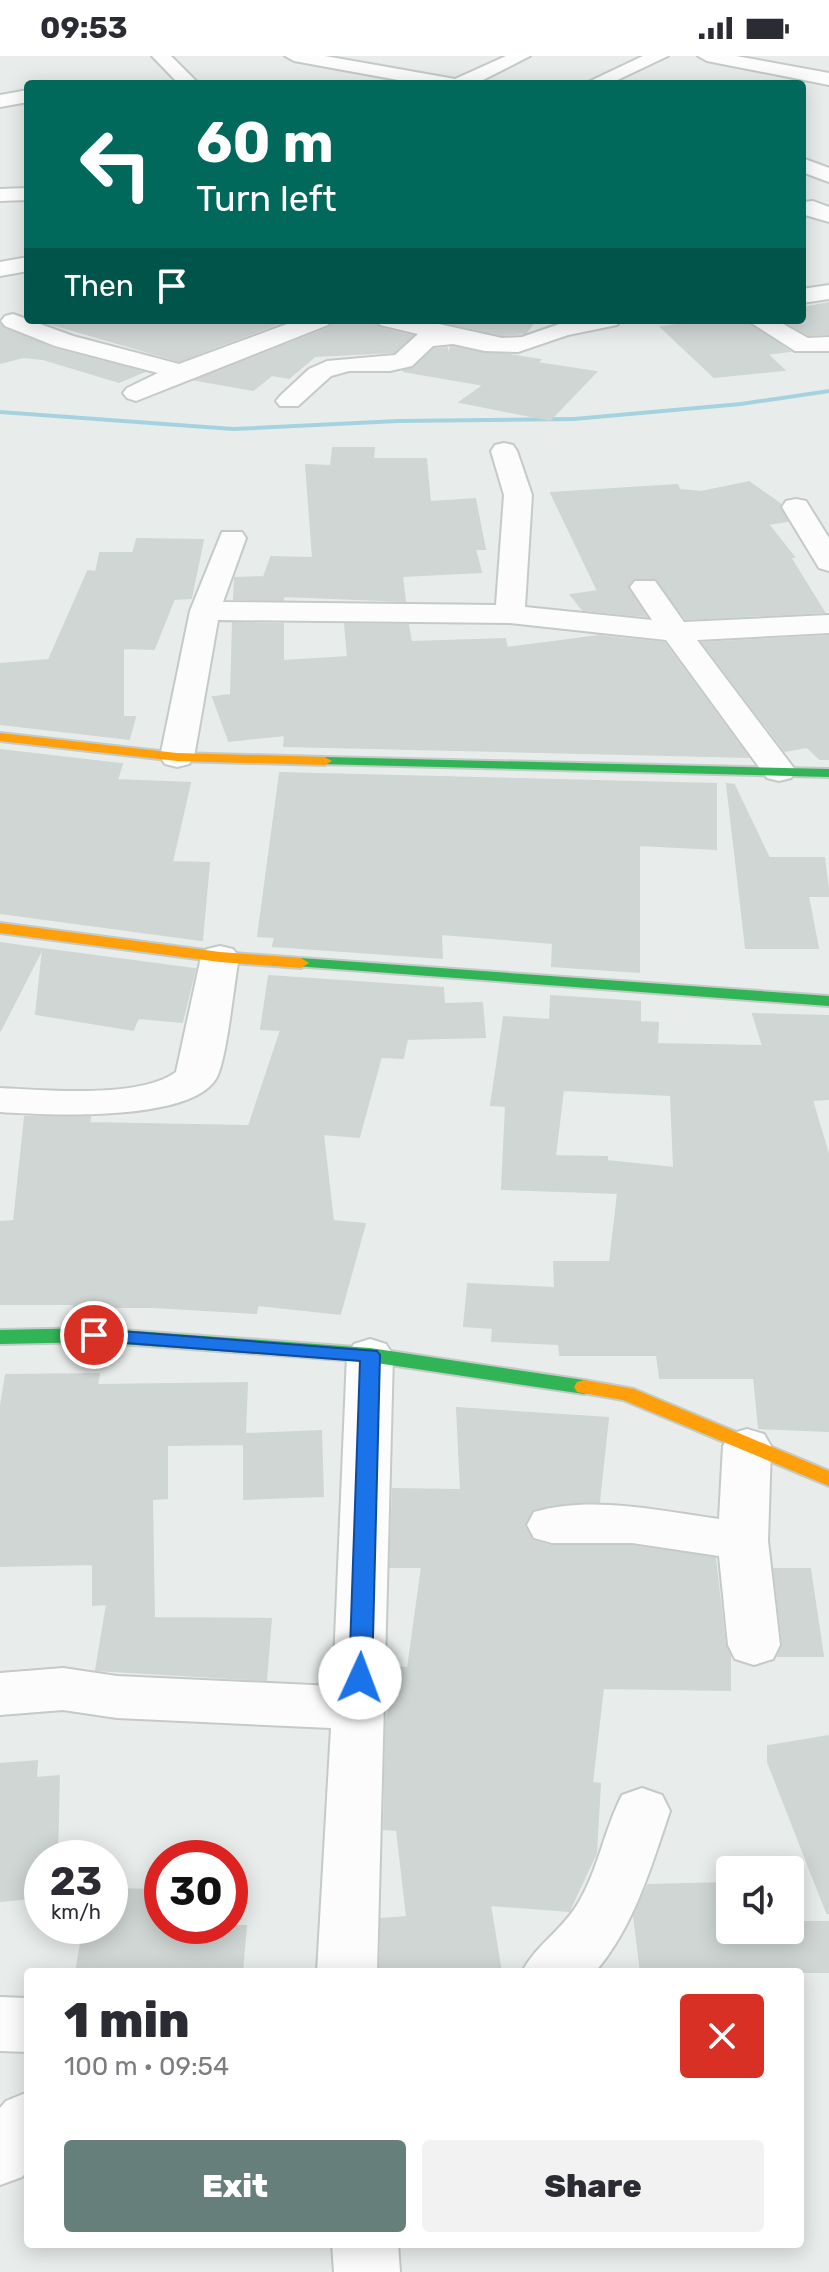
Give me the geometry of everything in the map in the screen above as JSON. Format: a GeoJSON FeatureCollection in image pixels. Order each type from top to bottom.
{"type":"FeatureCollection","features":[{"type":"Feature","properties":{"kind":"street"},"geometry":{"type":"LineString","coordinates":[[161,56],[186,80]]}},
{"type":"Feature","properties":{"kind":"street"},"geometry":{"type":"LineString","coordinates":[[294,56],[429,80]]}},
{"type":"Feature","properties":{"kind":"street"},"geometry":{"type":"LineString","coordinates":[[469,80],[521,56]]}},
{"type":"Feature","properties":{"kind":"street"},"geometry":{"type":"LineString","coordinates":[[602,80],[659,56]]}},
{"type":"Feature","properties":{"kind":"street"},"geometry":{"type":"LineString","coordinates":[[707,56],[825,77]]}},
{"type":"Feature","properties":{"kind":"street"},"geometry":{"type":"LineString","coordinates":[[407,76],[435,63]]}},
{"type":"Feature","properties":{"kind":"street"},"geometry":{"type":"LineString","coordinates":[[0,99],[24,96]]}},
{"type":"Feature","properties":{"kind":"street"},"geometry":{"type":"LineString","coordinates":[[806,160],[829,149]]}},
{"type":"Feature","properties":{"kind":"street"},"geometry":{"type":"LineString","coordinates":[[806,164],[829,176]]}},
{"type":"Feature","properties":{"kind":"street"},"geometry":{"type":"LineString","coordinates":[[0,195],[24,194]]}},
{"type":"Feature","properties":{"kind":"street"},"geometry":{"type":"LineString","coordinates":[[0,269],[24,265]]}},
{"type":"Feature","properties":{"kind":"street"},"geometry":{"type":"LineString","coordinates":[[806,295],[829,292]]}},
{"type":"Feature","properties":{"kind":"street"},"geometry":{"type":"LineString","coordinates":[[14,321],[64,341],[181,372]]}},
{"type":"Feature","properties":{"kind":"street"},"geometry":{"type":"LineString","coordinates":[[136,393],[181,372],[309,324]]}},
{"type":"Feature","properties":{"kind":"street"},"geometry":{"type":"LineString","coordinates":[[424,324],[450,337]]}},
{"type":"Feature","properties":{"kind":"street"},"geometry":{"type":"LineString","coordinates":[[289,401],[323,370],[354,364],[398,364],[421,349],[426,339],[450,337],[515,346],[589,324]]}},
{"type":"Feature","properties":{"kind":"street"},"geometry":{"type":"LineString","coordinates":[[766,324],[804,346],[829,344]]}},
{"type":"Feature","properties":{"kind":"street"},"geometry":{"type":"LineString","coordinates":[[504,451],[518,495],[510,614]]}},
{"type":"Feature","properties":{"kind":"street"},"geometry":{"type":"LineString","coordinates":[[796,507],[829,562]]}},
{"type":"Feature","properties":{"kind":"street"},"geometry":{"type":"LineString","coordinates":[[177,757],[205,611],[232,538]]}},
{"type":"Feature","properties":{"kind":"street"},"geometry":{"type":"LineString","coordinates":[[645,587],[674,632],[751,729],[779,771]]}},
{"type":"Feature","properties":{"kind":"street"},"geometry":{"type":"LineString","coordinates":[[205,611],[510,614],[674,632],[829,624]]}},
{"type":"Feature","properties":{"kind":"street"},"geometry":{"type":"LineString","coordinates":[[0,737],[177,757],[829,773]]}},
{"type":"Feature","properties":{"kind":"street"},"geometry":{"type":"LineString","coordinates":[[0,928],[220,957],[829,1001]]}},
{"type":"Feature","properties":{"kind":"street"},"geometry":{"type":"LineString","coordinates":[[0,1100],[109,1099],[158,1094],[180,1088],[198,1075],[220,957]]}},
{"type":"Feature","properties":{"kind":"street"},"geometry":{"type":"LineString","coordinates":[[0,1337],[94,1335],[370,1355],[627,1394],[829,1479]]}},
{"type":"Feature","properties":{"kind":"street"},"geometry":{"type":"LineString","coordinates":[[347,1968],[370,1355]]}},
{"type":"Feature","properties":{"kind":"street"},"geometry":{"type":"LineString","coordinates":[[747,1446],[743,1541],[754,1645]]}},
{"type":"Feature","properties":{"kind":"street"},"geometry":{"type":"LineString","coordinates":[[552,1525],[632,1525],[743,1541]]}},
{"type":"Feature","properties":{"kind":"street"},"geometry":{"type":"LineString","coordinates":[[0,1694],[63,1689],[117,1697],[359,1708]]}},
{"type":"Feature","properties":{"kind":"street"},"geometry":{"type":"LineString","coordinates":[[558,1968],[568,1962],[604,1912],[642,1811]]}},
{"type":"Feature","properties":{"kind":"street"},"geometry":{"type":"LineString","coordinates":[[0,2024],[24,2025]]}},
{"type":"Feature","properties":{"kind":"street"},"geometry":{"type":"LineString","coordinates":[[0,2156],[24,2126]]}},
{"type":"Feature","properties":{"kind":"street"},"geometry":{"type":"LineString","coordinates":[[365,2248],[367,2272]]}},
{"type":"Feature","properties":{"kind":"building"},"geometry":{"type":"Polygon","coordinates":[[[829,303],[829,334],[809,335],[789,324],[806,324],[806,307],[829,303]]]}},
{"type":"Feature","properties":{"kind":"building"},"geometry":{"type":"Polygon","coordinates":[[[52,324],[277,324],[179,361],[52,324]]]}},
{"type":"Feature","properties":{"kind":"building"},"geometry":{"type":"Polygon","coordinates":[[[332,324],[376,324],[379,328],[412,336],[394,352],[315,356],[289,378],[272,375],[253,390],[196,380],[329,328],[332,324]]]}},
{"type":"Feature","properties":{"kind":"building"},"geometry":{"type":"Polygon","coordinates":[[[453,324],[532,324],[526,333],[502,335],[453,324]]]}},
{"type":"Feature","properties":{"kind":"building"},"geometry":{"type":"Polygon","coordinates":[[[750,324],[789,351],[767,354],[784,370],[714,377],[661,327],[750,324]]]}},
{"type":"Feature","properties":{"kind":"building"},"geometry":{"type":"Polygon","coordinates":[[[0,325],[54,349],[143,372],[119,382],[43,359],[23,357],[0,363],[0,325]]]}},
{"type":"Feature","properties":{"kind":"building"},"geometry":{"type":"Polygon","coordinates":[[[451,347],[596,372],[550,420],[460,402],[484,385],[403,371],[414,368],[434,349],[447,348],[448,356],[451,347]]]}},
{"type":"Feature","properties":{"kind":"building"},"geometry":{"type":"Polygon","coordinates":[[[333,448],[374,448],[373,459],[426,459],[430,502],[475,499],[485,549],[475,549],[481,572],[402,576],[405,601],[283,596],[283,600],[234,599],[235,578],[264,577],[271,557],[313,558],[306,465],[331,466],[333,448]]]}},
{"type":"Feature","properties":{"kind":"building"},"geometry":{"type":"Polygon","coordinates":[[[749,482],[780,504],[787,521],[768,524],[794,557],[790,557],[824,612],[686,619],[655,578],[635,578],[627,587],[646,616],[583,610],[571,595],[598,591],[551,493],[677,485],[680,490],[701,492],[749,482]]]}},
{"type":"Feature","properties":{"kind":"building"},"geometry":{"type":"Polygon","coordinates":[[[137,539],[203,540],[191,598],[174,599],[154,649],[123,648],[123,717],[135,717],[129,739],[0,724],[0,664],[49,660],[88,571],[96,572],[100,553],[133,553],[137,539]]]}},
{"type":"Feature","properties":{"kind":"building"},"geometry":{"type":"Polygon","coordinates":[[[233,623],[283,624],[283,661],[348,657],[345,624],[408,625],[411,642],[505,639],[507,648],[599,636],[664,643],[748,757],[284,746],[285,735],[229,741],[213,697],[231,695],[233,623]]]}},
{"type":"Feature","properties":{"kind":"building"},"geometry":{"type":"Polygon","coordinates":[[[829,636],[829,759],[820,759],[807,747],[785,751],[703,643],[829,636]]]}},
{"type":"Feature","properties":{"kind":"building"},"geometry":{"type":"Polygon","coordinates":[[[0,750],[122,764],[117,780],[190,783],[172,862],[209,863],[202,940],[0,913],[0,750]]]}},
{"type":"Feature","properties":{"kind":"building"},"geometry":{"type":"Polygon","coordinates":[[[280,773],[716,784],[716,849],[639,845],[639,972],[552,966],[553,943],[441,934],[442,958],[273,946],[275,937],[258,936],[280,773]]]}},
{"type":"Feature","properties":{"kind":"building"},"geometry":{"type":"Polygon","coordinates":[[[727,784],[734,785],[769,858],[824,858],[829,896],[808,896],[818,948],[746,948],[727,784]]]}},
{"type":"Feature","properties":{"kind":"building"},"geometry":{"type":"Polygon","coordinates":[[[0,943],[42,949],[0,1031],[0,943]]]}},
{"type":"Feature","properties":{"kind":"building"},"geometry":{"type":"Polygon","coordinates":[[[43,949],[195,969],[182,1022],[138,1018],[133,1030],[36,1014],[43,949]]]}},
{"type":"Feature","properties":{"kind":"building"},"geometry":{"type":"Polygon","coordinates":[[[269,976],[443,988],[444,1004],[482,1003],[485,1037],[407,1039],[403,1058],[381,1057],[359,1137],[323,1134],[333,1221],[365,1224],[340,1314],[258,1305],[256,1313],[153,1307],[74,1307],[75,1304],[0,1304],[0,1222],[14,1221],[25,1117],[90,1117],[89,1123],[249,1126],[281,1030],[261,1029],[269,976]]]}},
{"type":"Feature","properties":{"kind":"building"},"geometry":{"type":"Polygon","coordinates":[[[551,996],[640,1002],[640,1022],[658,1023],[657,1044],[763,1046],[753,1014],[829,1016],[829,1099],[812,1100],[829,1157],[829,1431],[759,1428],[754,1378],[660,1378],[657,1355],[560,1355],[559,1344],[492,1341],[493,1328],[464,1326],[468,1284],[555,1288],[554,1262],[610,1262],[618,1193],[502,1189],[506,1106],[491,1105],[504,1017],[550,1020],[551,996]],[[563,1090],[555,1156],[607,1157],[607,1161],[674,1168],[671,1095],[563,1090]]]}},
{"type":"Feature","properties":{"kind":"building"},"geometry":{"type":"Polygon","coordinates":[[[99,1374],[97,1385],[247,1383],[245,1434],[321,1431],[323,1496],[244,1499],[244,1444],[167,1445],[167,1498],[152,1499],[154,1618],[271,1619],[266,1680],[96,1670],[107,1604],[93,1605],[93,1564],[0,1566],[0,1411],[6,1375],[99,1374]]]}},
{"type":"Feature","properties":{"kind":"building"},"geometry":{"type":"Polygon","coordinates":[[[457,1408],[608,1418],[599,1502],[533,1509],[524,1526],[533,1541],[551,1546],[632,1546],[715,1558],[725,1645],[730,1655],[730,1690],[603,1688],[592,1783],[600,1784],[596,1853],[569,1911],[490,1905],[500,1968],[380,1968],[381,1919],[407,1917],[397,1830],[384,1829],[386,1723],[397,1667],[408,1668],[422,1567],[390,1567],[393,1489],[461,1490],[457,1408]]]}},
{"type":"Feature","properties":{"kind":"building"},"geometry":{"type":"Polygon","coordinates":[[[774,1569],[810,1569],[823,1656],[778,1656],[783,1645],[774,1569]]]}},
{"type":"Feature","properties":{"kind":"building"},"geometry":{"type":"Polygon","coordinates":[[[829,1736],[827,1913],[768,1762],[768,1746],[829,1736]]]}},
{"type":"Feature","properties":{"kind":"building"},"geometry":{"type":"Polygon","coordinates":[[[37,1761],[36,1778],[59,1776],[57,1840],[24,1840],[24,1899],[0,1901],[0,1764],[37,1761]]]}},
{"type":"Feature","properties":{"kind":"building"},"geometry":{"type":"Polygon","coordinates":[[[716,1883],[716,1944],[804,1944],[804,1922],[829,1922],[829,1972],[804,1972],[804,1968],[640,1968],[634,1916],[648,1885],[716,1883]]]}},
{"type":"Feature","properties":{"kind":"building"},"geometry":{"type":"Polygon","coordinates":[[[128,1889],[144,1890],[144,1944],[244,1944],[242,1968],[77,1968],[81,1944],[128,1944],[128,1889]]]}},
{"type":"Feature","properties":{"kind":"waterway"},"geometry":{"type":"LineString","coordinates":[[0,412],[233,429],[398,421],[574,419],[741,404],[829,391]]}},
{"type":"Feature","properties":{"kind":"traffic: fast"},"geometry":{"type":"LineString","coordinates":[[325,761],[829,773]]}},
{"type":"Feature","properties":{"kind":"traffic: fast"},"geometry":{"type":"LineString","coordinates":[[301,963],[829,1001]]}},
{"type":"Feature","properties":{"kind":"traffic: fast"},"geometry":{"type":"LineString","coordinates":[[0,1337],[94,1335],[370,1355],[584,1387]]}},
{"type":"Feature","properties":{"kind":"traffic: slow"},"geometry":{"type":"LineString","coordinates":[[0,737],[177,757],[325,761]]}},
{"type":"Feature","properties":{"kind":"traffic: slow"},"geometry":{"type":"LineString","coordinates":[[0,928],[220,957],[301,963]]}},
{"type":"Feature","properties":{"kind":"traffic: slow"},"geometry":{"type":"LineString","coordinates":[[584,1387],[627,1394],[829,1479]]}},
{"type":"Feature","properties":{"kind":"route"},"geometry":{"type":"LineString","coordinates":[[94,1335],[370,1355],[360,1678]]}}]}
